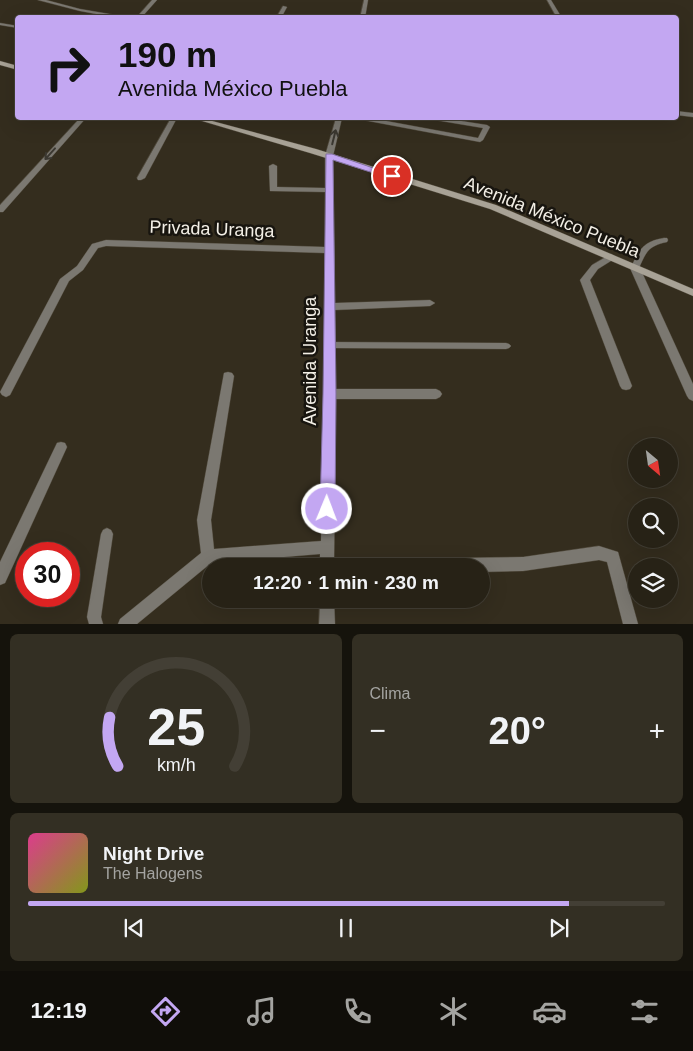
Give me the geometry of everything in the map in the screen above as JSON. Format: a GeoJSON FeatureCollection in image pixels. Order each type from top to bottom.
{"type":"FeatureCollection","features":[{"type":"Feature","properties":{"kind":"main road"},"geometry":{"type":"LineString","coordinates":[[0,63],[15,67]]}},
{"type":"Feature","properties":{"kind":"main road","name":"Avenida México Puebla"},"geometry":{"type":"LineString","coordinates":[[202,120],[329,156],[493,208],[693,293]]}},
{"type":"Feature","properties":{"kind":"street"},"geometry":{"type":"LineString","coordinates":[[40,0],[80,10],[112,15]]}},
{"type":"Feature","properties":{"kind":"street"},"geometry":{"type":"LineString","coordinates":[[141,15],[155,0]]}},
{"type":"Feature","properties":{"kind":"street"},"geometry":{"type":"LineString","coordinates":[[363,15],[366,0]]}},
{"type":"Feature","properties":{"kind":"street"},"geometry":{"type":"LineString","coordinates":[[549,0],[558,15]]}},
{"type":"Feature","properties":{"kind":"street"},"geometry":{"type":"LineString","coordinates":[[280,15],[286,7]]}},
{"type":"Feature","properties":{"kind":"street"},"geometry":{"type":"LineString","coordinates":[[679,113],[693,115]]}},
{"type":"Feature","properties":{"kind":"street"},"geometry":{"type":"LineString","coordinates":[[0,210],[81,120]]}},
{"type":"Feature","properties":{"kind":"street"},"geometry":{"type":"LineString","coordinates":[[141,178],[173,120]]}},
{"type":"Feature","properties":{"kind":"street","name":"Avenida Uranga"},"geometry":{"type":"LineString","coordinates":[[326,558],[330,394],[329,156],[338,120]]}},
{"type":"Feature","properties":{"kind":"street"},"geometry":{"type":"LineString","coordinates":[[273,166],[273,189],[329,190]]}},
{"type":"Feature","properties":{"kind":"street","name":"Privada Uranga"},"geometry":{"type":"LineString","coordinates":[[6,392],[65,279],[80,268],[94,246],[106,242],[328,250]]}},
{"type":"Feature","properties":{"kind":"street"},"geometry":{"type":"LineString","coordinates":[[611,257],[595,266],[585,280],[626,386]]}},
{"type":"Feature","properties":{"kind":"street"},"geometry":{"type":"LineString","coordinates":[[635,268],[693,396]]}},
{"type":"Feature","properties":{"kind":"street"},"geometry":{"type":"LineString","coordinates":[[329,307],[430,303]]}},
{"type":"Feature","properties":{"kind":"street"},"geometry":{"type":"LineString","coordinates":[[208,556],[204,520],[228,376]]}},
{"type":"Feature","properties":{"kind":"street"},"geometry":{"type":"LineString","coordinates":[[330,394],[436,394]]}},
{"type":"Feature","properties":{"kind":"street"},"geometry":{"type":"LineString","coordinates":[[0,578],[61,447]]}},
{"type":"Feature","properties":{"kind":"street"},"geometry":{"type":"LineString","coordinates":[[125,624],[208,556],[326,547]]}},
{"type":"Feature","properties":{"kind":"street"},"geometry":{"type":"LineString","coordinates":[[490,564],[523,564],[599,553],[613,557],[630,624]]}},
{"type":"Feature","properties":{"kind":"street"},"geometry":{"type":"LineString","coordinates":[[327,608],[327,624]]}},
{"type":"Feature","properties":{"kind":"lane"},"geometry":{"type":"LineString","coordinates":[[0,24],[15,26]]}},
{"type":"Feature","properties":{"kind":"lane"},"geometry":{"type":"LineString","coordinates":[[375,120],[480,140],[487,127],[446,120]]}},
{"type":"Feature","properties":{"kind":"lane"},"geometry":{"type":"LineString","coordinates":[[635,268],[642,250],[653,242],[664,240]]}},
{"type":"Feature","properties":{"kind":"lane"},"geometry":{"type":"LineString","coordinates":[[329,345],[506,346]]}},
{"type":"Feature","properties":{"kind":"lane"},"geometry":{"type":"LineString","coordinates":[[96,624],[94,617],[107,534]]}},
{"type":"Feature","properties":{"kind":"route"},"geometry":{"type":"LineString","coordinates":[[327,509],[330,394],[329,156],[392,176]]}}]}
